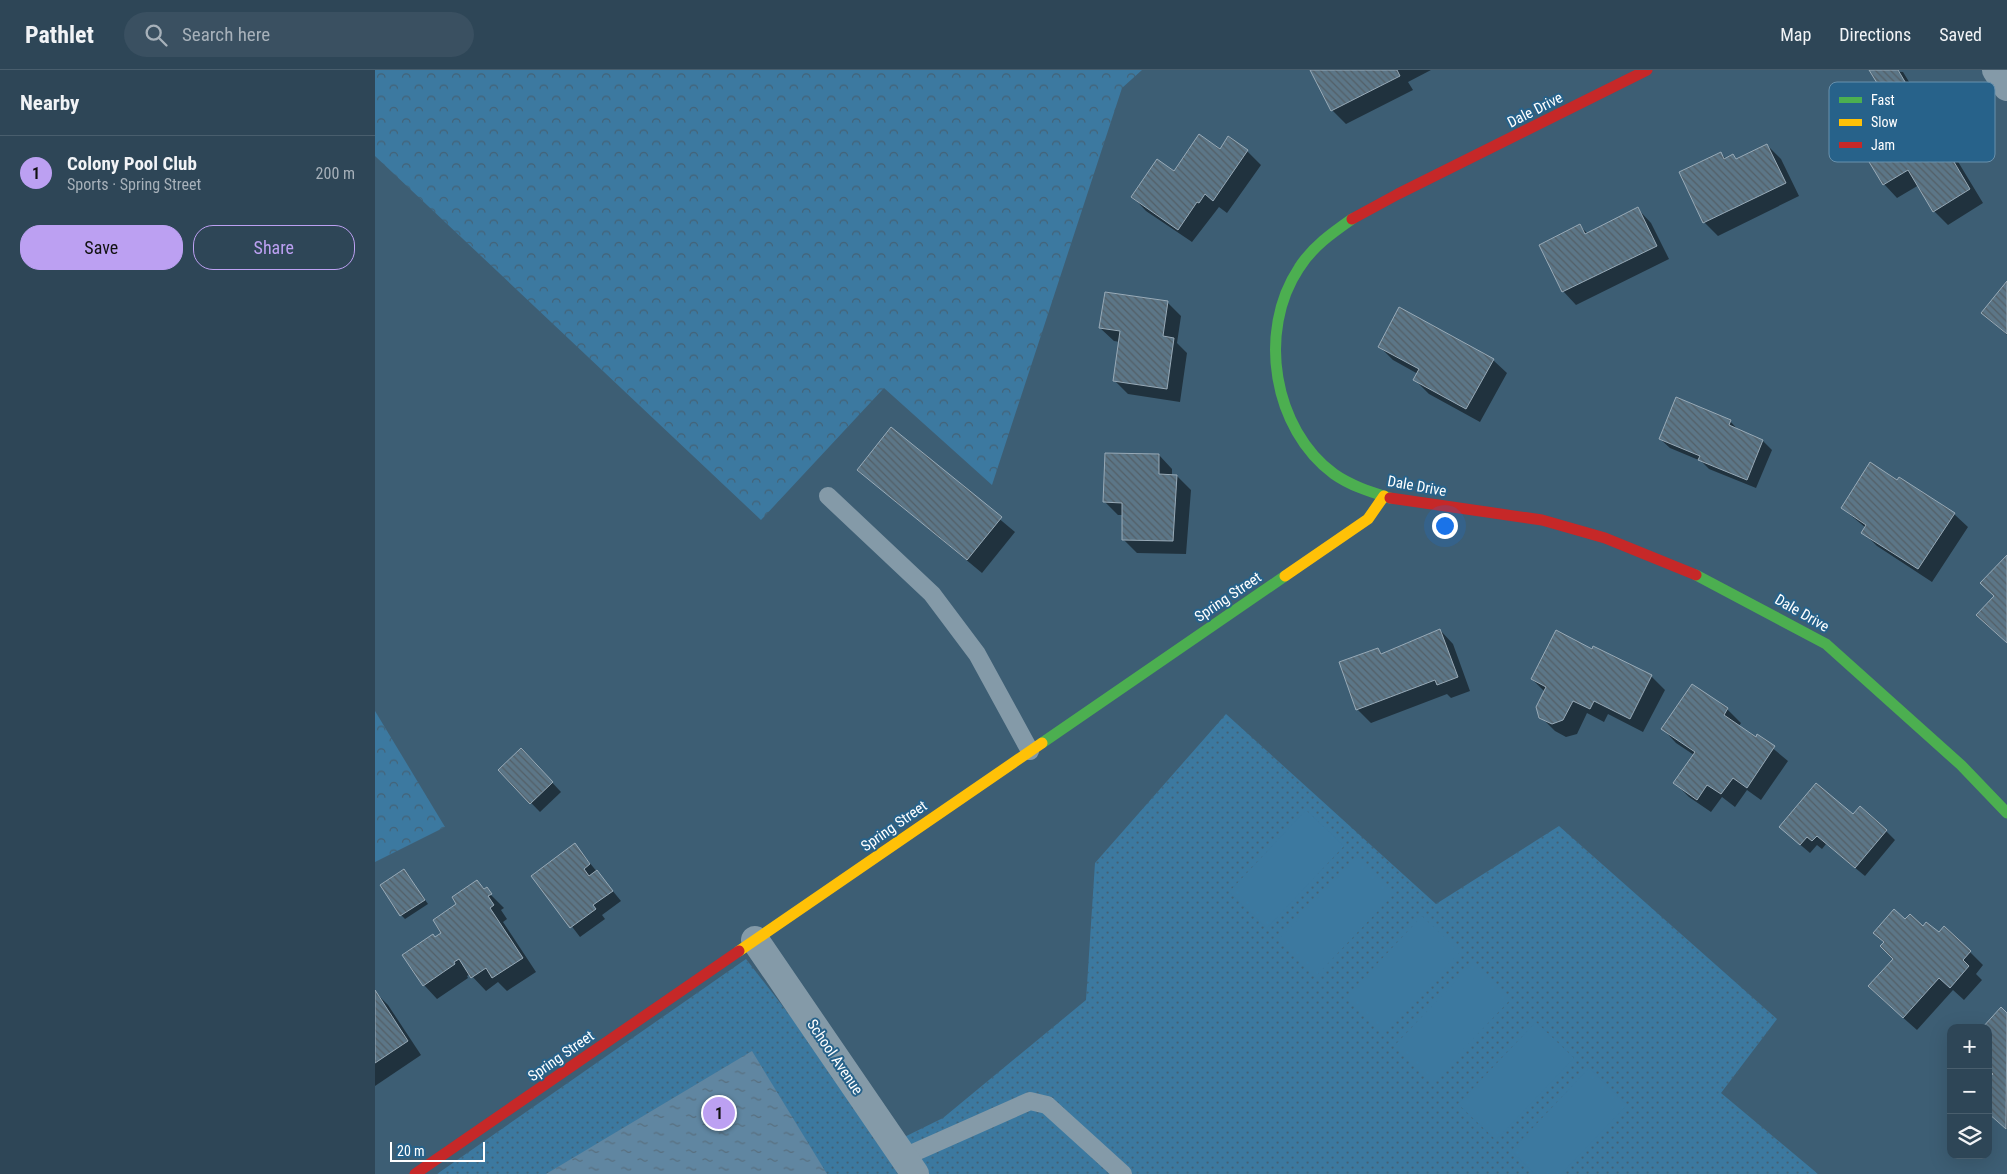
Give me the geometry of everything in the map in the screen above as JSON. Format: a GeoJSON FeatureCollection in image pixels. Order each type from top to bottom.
{"type":"FeatureCollection","features":[{"type":"Feature","properties":{"kind":"street","name":"Dale Drive"},"geometry":{"type":"LineString","coordinates":[[1647,70],[1371,209],[1323,238],[1299,267],[1280,310],[1275,336],[1275,356],[1281,397],[1290,420],[1314,455],[1332,472],[1349,483],[1384,496],[1432,506],[1501,511],[1585,531],[1634,547],[1737,593],[1827,645],[1993,795],[2007,813]]}},
{"type":"Feature","properties":{"kind":"street"},"geometry":{"type":"LineString","coordinates":[[1996,70],[2007,87]]}},
{"type":"Feature","properties":{"kind":"street","name":"Spring Street"},"geometry":{"type":"LineString","coordinates":[[415,1174],[1368,519],[1384,496]]}},
{"type":"Feature","properties":{"kind":"street","name":"School Avenue"},"geometry":{"type":"LineString","coordinates":[[755,940],[910,1166]]}},
{"type":"Feature","properties":{"kind":"lane"},"geometry":{"type":"LineString","coordinates":[[828,496],[932,594],[977,654],[1030,751]]}},
{"type":"Feature","properties":{"kind":"lane"},"geometry":{"type":"LineString","coordinates":[[910,1166],[1030,1101],[1047,1105],[1123,1174]]}},
{"type":"Feature","properties":{"kind":"green space"},"geometry":{"type":"Polygon","coordinates":[[[375,70],[1142,70],[1122,88],[992,485],[884,388],[761,520],[375,156],[375,70]]]}},
{"type":"Feature","properties":{"kind":"green space"},"geometry":{"type":"Polygon","coordinates":[[[375,711],[445,827],[375,862],[375,711]]]}},
{"type":"Feature","properties":{"kind":"green space"},"geometry":{"type":"Polygon","coordinates":[[[1226,714],[1436,904],[1559,826],[1777,1019],[1721,1093],[1818,1174],[437,1174],[746,959],[890,1144],[943,1118],[1086,1000],[1095,863],[1226,714]]]}},
{"type":"Feature","properties":{"kind":"green space"},"geometry":{"type":"Polygon","coordinates":[[[1306,810],[1344,846],[1267,928],[1229,892],[1306,810]]]}},
{"type":"Feature","properties":{"kind":"green space"},"geometry":{"type":"Polygon","coordinates":[[[1357,857],[1395,893],[1317,975],[1279,939],[1357,857]]]}},
{"type":"Feature","properties":{"kind":"green space"},"geometry":{"type":"Polygon","coordinates":[[[1422,916],[1460,952],[1383,1034],[1345,998],[1422,916]]]}},
{"type":"Feature","properties":{"kind":"green space"},"geometry":{"type":"Polygon","coordinates":[[[1473,963],[1511,999],[1433,1081],[1395,1045],[1473,963]]]}},
{"type":"Feature","properties":{"kind":"green space"},"geometry":{"type":"Polygon","coordinates":[[[1536,1022],[1574,1058],[1496,1140],[1458,1104],[1536,1022]]]}},
{"type":"Feature","properties":{"kind":"green space"},"geometry":{"type":"Polygon","coordinates":[[[1589,1068],[1627,1105],[1561,1174],[1535,1174],[1511,1151],[1589,1068]]]}},
{"type":"Feature","properties":{"kind":"water"},"geometry":{"type":"Polygon","coordinates":[[[752,1051],[827,1174],[546,1174],[752,1051]]]}},
{"type":"Feature","properties":{"kind":"building"},"geometry":{"type":"Polygon","coordinates":[[[1310,70],[1397,70],[1400,76],[1331,111],[1310,70]]]}},
{"type":"Feature","properties":{"kind":"building"},"geometry":{"type":"Polygon","coordinates":[[[1869,70],[1898,70],[1905,82],[1876,82],[1869,70]]]}},
{"type":"Feature","properties":{"kind":"building"},"geometry":{"type":"Polygon","coordinates":[[[1199,134],[1220,149],[1228,136],[1248,150],[1213,201],[1205,194],[1199,203],[1197,202],[1178,230],[1131,197],[1157,159],[1174,171],[1199,134]]]}},
{"type":"Feature","properties":{"kind":"building"},"geometry":{"type":"Polygon","coordinates":[[[1767,144],[1786,183],[1703,223],[1679,172],[1721,152],[1724,159],[1733,154],[1736,159],[1767,144]]]}},
{"type":"Feature","properties":{"kind":"building"},"geometry":{"type":"Polygon","coordinates":[[[1869,162],[1954,162],[1970,189],[1933,212],[1908,170],[1883,185],[1869,162]]]}},
{"type":"Feature","properties":{"kind":"building"},"geometry":{"type":"Polygon","coordinates":[[[1638,207],[1657,246],[1562,292],[1539,245],[1580,224],[1585,234],[1638,207]]]}},
{"type":"Feature","properties":{"kind":"building"},"geometry":{"type":"Polygon","coordinates":[[[2007,281],[2007,334],[1981,313],[2007,281]]]}},
{"type":"Feature","properties":{"kind":"building"},"geometry":{"type":"Polygon","coordinates":[[[1105,292],[1168,301],[1163,336],[1174,338],[1167,389],[1113,381],[1120,331],[1099,328],[1105,292]]]}},
{"type":"Feature","properties":{"kind":"building"},"geometry":{"type":"Polygon","coordinates":[[[1399,307],[1494,359],[1466,409],[1413,380],[1419,369],[1378,347],[1399,307]]]}},
{"type":"Feature","properties":{"kind":"building"},"geometry":{"type":"Polygon","coordinates":[[[1676,397],[1731,420],[1729,425],[1763,440],[1747,480],[1698,460],[1700,456],[1659,439],[1676,397]]]}},
{"type":"Feature","properties":{"kind":"building"},"geometry":{"type":"Polygon","coordinates":[[[891,427],[1002,517],[967,560],[857,470],[891,427]]]}},
{"type":"Feature","properties":{"kind":"building"},"geometry":{"type":"Polygon","coordinates":[[[1105,453],[1159,454],[1159,474],[1177,475],[1173,541],[1122,540],[1122,503],[1103,502],[1105,453]]]}},
{"type":"Feature","properties":{"kind":"building"},"geometry":{"type":"Polygon","coordinates":[[[1870,462],[1897,480],[1899,477],[1955,513],[1918,569],[1861,533],[1866,525],[1841,508],[1870,462]]]}},
{"type":"Feature","properties":{"kind":"building"},"geometry":{"type":"Polygon","coordinates":[[[2007,555],[2007,643],[1976,615],[1994,596],[1980,583],[2007,555]]]}},
{"type":"Feature","properties":{"kind":"building"},"geometry":{"type":"Polygon","coordinates":[[[1440,629],[1458,677],[1437,685],[1435,680],[1356,710],[1339,662],[1378,648],[1381,654],[1440,629]]]}},
{"type":"Feature","properties":{"kind":"building"},"geometry":{"type":"Polygon","coordinates":[[[1556,630],[1592,649],[1593,646],[1652,675],[1630,719],[1594,701],[1590,709],[1573,701],[1563,720],[1552,724],[1539,718],[1536,707],[1546,687],[1531,679],[1556,630]]]}},
{"type":"Feature","properties":{"kind":"building"},"geometry":{"type":"Polygon","coordinates":[[[1692,684],[1728,708],[1724,715],[1756,737],[1757,734],[1775,746],[1747,788],[1733,778],[1721,794],[1707,785],[1697,800],[1673,783],[1695,752],[1661,729],[1692,684]]]}},
{"type":"Feature","properties":{"kind":"building"},"geometry":{"type":"Polygon","coordinates":[[[521,748],[553,782],[530,804],[498,770],[521,748]]]}},
{"type":"Feature","properties":{"kind":"building"},"geometry":{"type":"Polygon","coordinates":[[[1816,783],[1853,814],[1860,806],[1887,830],[1855,868],[1817,836],[1812,841],[1807,837],[1800,845],[1779,827],[1816,783]]]}},
{"type":"Feature","properties":{"kind":"building"},"geometry":{"type":"Polygon","coordinates":[[[575,843],[590,864],[584,869],[589,876],[597,870],[613,891],[593,905],[596,909],[570,928],[531,876],[575,843]]]}},
{"type":"Feature","properties":{"kind":"building"},"geometry":{"type":"Polygon","coordinates":[[[404,869],[425,900],[400,916],[380,885],[404,869]]]}},
{"type":"Feature","properties":{"kind":"building"},"geometry":{"type":"Polygon","coordinates":[[[477,880],[484,889],[487,887],[492,894],[488,896],[494,905],[490,908],[523,958],[492,978],[486,968],[471,978],[459,959],[454,962],[455,964],[423,986],[402,955],[433,934],[435,937],[441,933],[433,920],[456,904],[452,897],[477,880]]]}},
{"type":"Feature","properties":{"kind":"building"},"geometry":{"type":"Polygon","coordinates":[[[1894,909],[1905,919],[1910,914],[1923,926],[1926,922],[1939,932],[1944,926],[1971,951],[1963,960],[1969,966],[1950,988],[1939,978],[1903,1018],[1868,986],[1893,959],[1880,946],[1884,942],[1873,933],[1894,909]]]}},
{"type":"Feature","properties":{"kind":"building"},"geometry":{"type":"Polygon","coordinates":[[[375,990],[408,1041],[375,1063],[375,990]]]}},
{"type":"Feature","properties":{"kind":"building"},"geometry":{"type":"Polygon","coordinates":[[[2001,1007],[2007,1013],[2006,1129],[1992,1117],[1992,1024],[1986,1024],[2001,1007]]]}},
{"type":"Feature","properties":{"kind":"traffic: fast"},"geometry":{"type":"LineString","coordinates":[[1352,219],[1310,253],[1299,268],[1286,293],[1278,320],[1276,349],[1278,378],[1285,406],[1297,432],[1313,455],[1334,474],[1347,482],[1390,498]]}},
{"type":"Feature","properties":{"kind":"traffic: fast"},"geometry":{"type":"LineString","coordinates":[[1696,575],[1826,644],[1961,765],[2007,813]]}},
{"type":"Feature","properties":{"kind":"traffic: fast"},"geometry":{"type":"LineString","coordinates":[[1042,743],[1285,576]]}},
{"type":"Feature","properties":{"kind":"traffic: slow"},"geometry":{"type":"LineString","coordinates":[[1285,576],[1368,519],[1384,496]]}},
{"type":"Feature","properties":{"kind":"traffic: slow"},"geometry":{"type":"LineString","coordinates":[[739,951],[1042,743]]}},
{"type":"Feature","properties":{"kind":"traffic: jam"},"geometry":{"type":"LineString","coordinates":[[1352,219],[1398,194],[1647,70]]}},
{"type":"Feature","properties":{"kind":"traffic: jam"},"geometry":{"type":"LineString","coordinates":[[1390,498],[1542,520],[1605,538],[1696,575]]}},
{"type":"Feature","properties":{"kind":"traffic: jam"},"geometry":{"type":"LineString","coordinates":[[415,1174],[739,951]]}},
{"type":"Feature","properties":{"kind":"place","name":"Colony Pool Club"},"geometry":{"type":"Point","coordinates":[719,1113]}}]}
